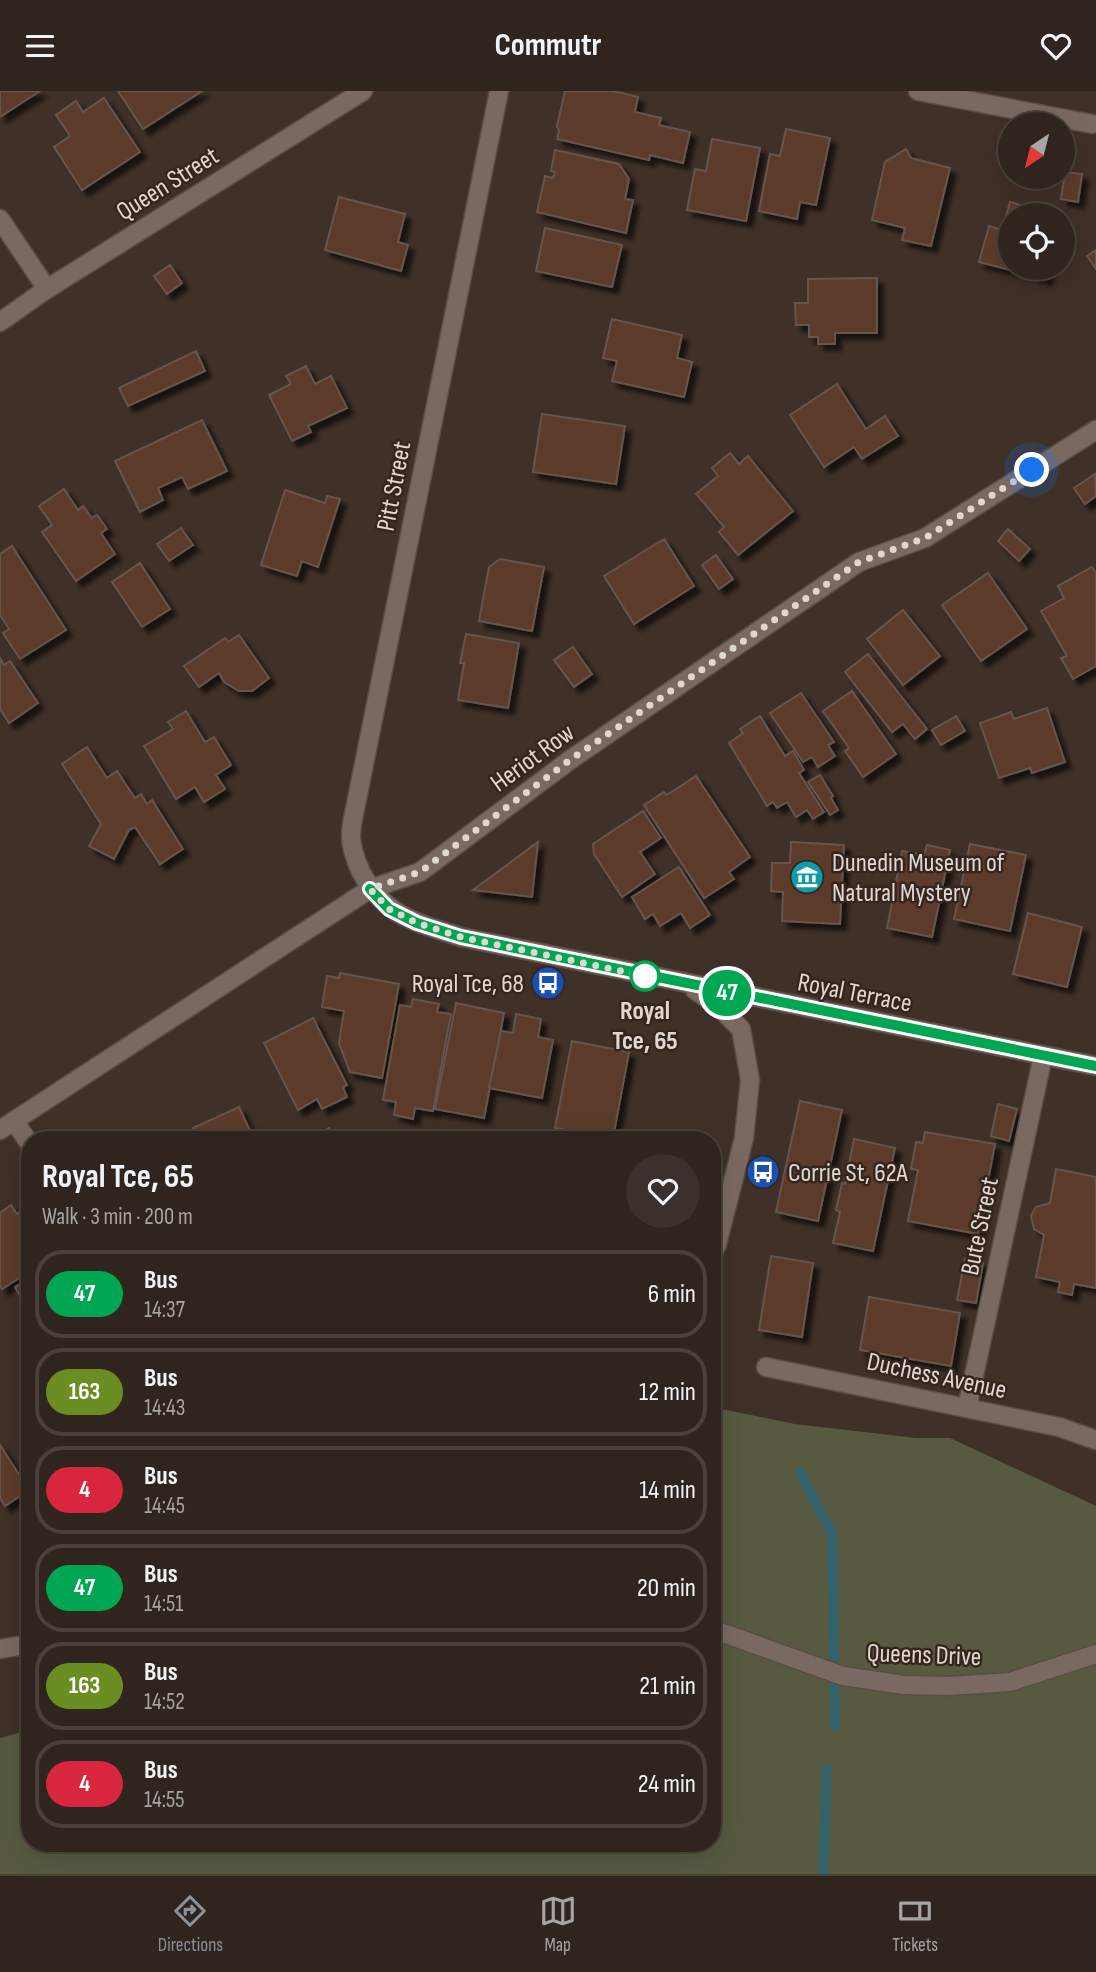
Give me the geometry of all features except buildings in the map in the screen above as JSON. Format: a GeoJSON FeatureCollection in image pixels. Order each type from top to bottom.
{"type":"FeatureCollection","features":[{"type":"Feature","properties":{"kind":"street","name":"Queen Street"},"geometry":{"type":"LineString","coordinates":[[0,322],[47,289],[363,91]]}},
{"type":"Feature","properties":{"kind":"street","name":"Pitt Street"},"geometry":{"type":"LineString","coordinates":[[370,889],[356,862],[351,838],[355,804],[499,91]]}},
{"type":"Feature","properties":{"kind":"street"},"geometry":{"type":"LineString","coordinates":[[918,91],[1092,124]]}},
{"type":"Feature","properties":{"kind":"street"},"geometry":{"type":"LineString","coordinates":[[0,219],[47,289]]}},
{"type":"Feature","properties":{"kind":"street","name":"Heriot Row"},"geometry":{"type":"LineString","coordinates":[[7,1125],[370,889],[420,872],[570,760],[859,562],[925,538],[1096,430]]}},
{"type":"Feature","properties":{"kind":"street","name":"Royal Terrace"},"geometry":{"type":"LineString","coordinates":[[370,889],[389,909],[417,923],[461,937],[686,985],[1096,1066]]}},
{"type":"Feature","properties":{"kind":"street"},"geometry":{"type":"LineString","coordinates":[[686,985],[717,1005],[741,1029],[750,1080],[744,1138],[721,1228]]}},
{"type":"Feature","properties":{"kind":"street","name":"Bute Street"},"geometry":{"type":"LineString","coordinates":[[967,1408],[1043,1056]]}},
{"type":"Feature","properties":{"kind":"street"},"geometry":{"type":"LineString","coordinates":[[7,1125],[21,1137]]}},
{"type":"Feature","properties":{"kind":"street","name":"Duchess Avenue"},"geometry":{"type":"LineString","coordinates":[[766,1367],[1059,1427],[1096,1440]]}},
{"type":"Feature","properties":{"kind":"street","name":"Queens Drive"},"geometry":{"type":"LineString","coordinates":[[721,1632],[843,1676],[904,1685],[949,1686],[1010,1682],[1096,1654]]}},
{"type":"Feature","properties":{"kind":"street"},"geometry":{"type":"LineString","coordinates":[[0,1649],[21,1645]]}},
{"type":"Feature","properties":{"kind":"green space"},"geometry":{"type":"Polygon","coordinates":[[[721,1409],[795,1424],[916,1438],[950,1438],[1096,1506],[1096,1874],[0,1874],[0,1738],[21,1732],[21,1852],[721,1852],[721,1409]]]}},
{"type":"Feature","properties":{"kind":"waterway"},"geometry":{"type":"LineString","coordinates":[[800,1472],[832,1533],[835,1725]]}},
{"type":"Feature","properties":{"kind":"waterway"},"geometry":{"type":"LineString","coordinates":[[823,1874],[827,1770]]}},
{"type":"Feature","properties":{"kind":"bus line","name":"47"},"geometry":{"type":"LineString","coordinates":[[370,889],[389,909],[417,923],[461,937],[1096,1066]]}},
{"type":"Feature","properties":{"kind":"place","name":"Dunedin Museum of Natural Mystery"},"geometry":{"type":"Point","coordinates":[807,877]}},
{"type":"Feature","properties":{"kind":"place","name":"Royal Tce, 65"},"geometry":{"type":"Point","coordinates":[645,976]}},
{"type":"Feature","properties":{"kind":"place","name":"Royal Tce, 68"},"geometry":{"type":"Point","coordinates":[548,983]}},
{"type":"Feature","properties":{"kind":"place","name":"Corrie St, 62A"},"geometry":{"type":"Point","coordinates":[763,1172]}},
{"type":"Feature","properties":{"kind":"route"},"geometry":{"type":"LineString","coordinates":[[645,976],[461,937],[417,923],[389,909],[370,889],[420,872],[570,760],[859,562],[925,538],[1032,470]]}}]}
